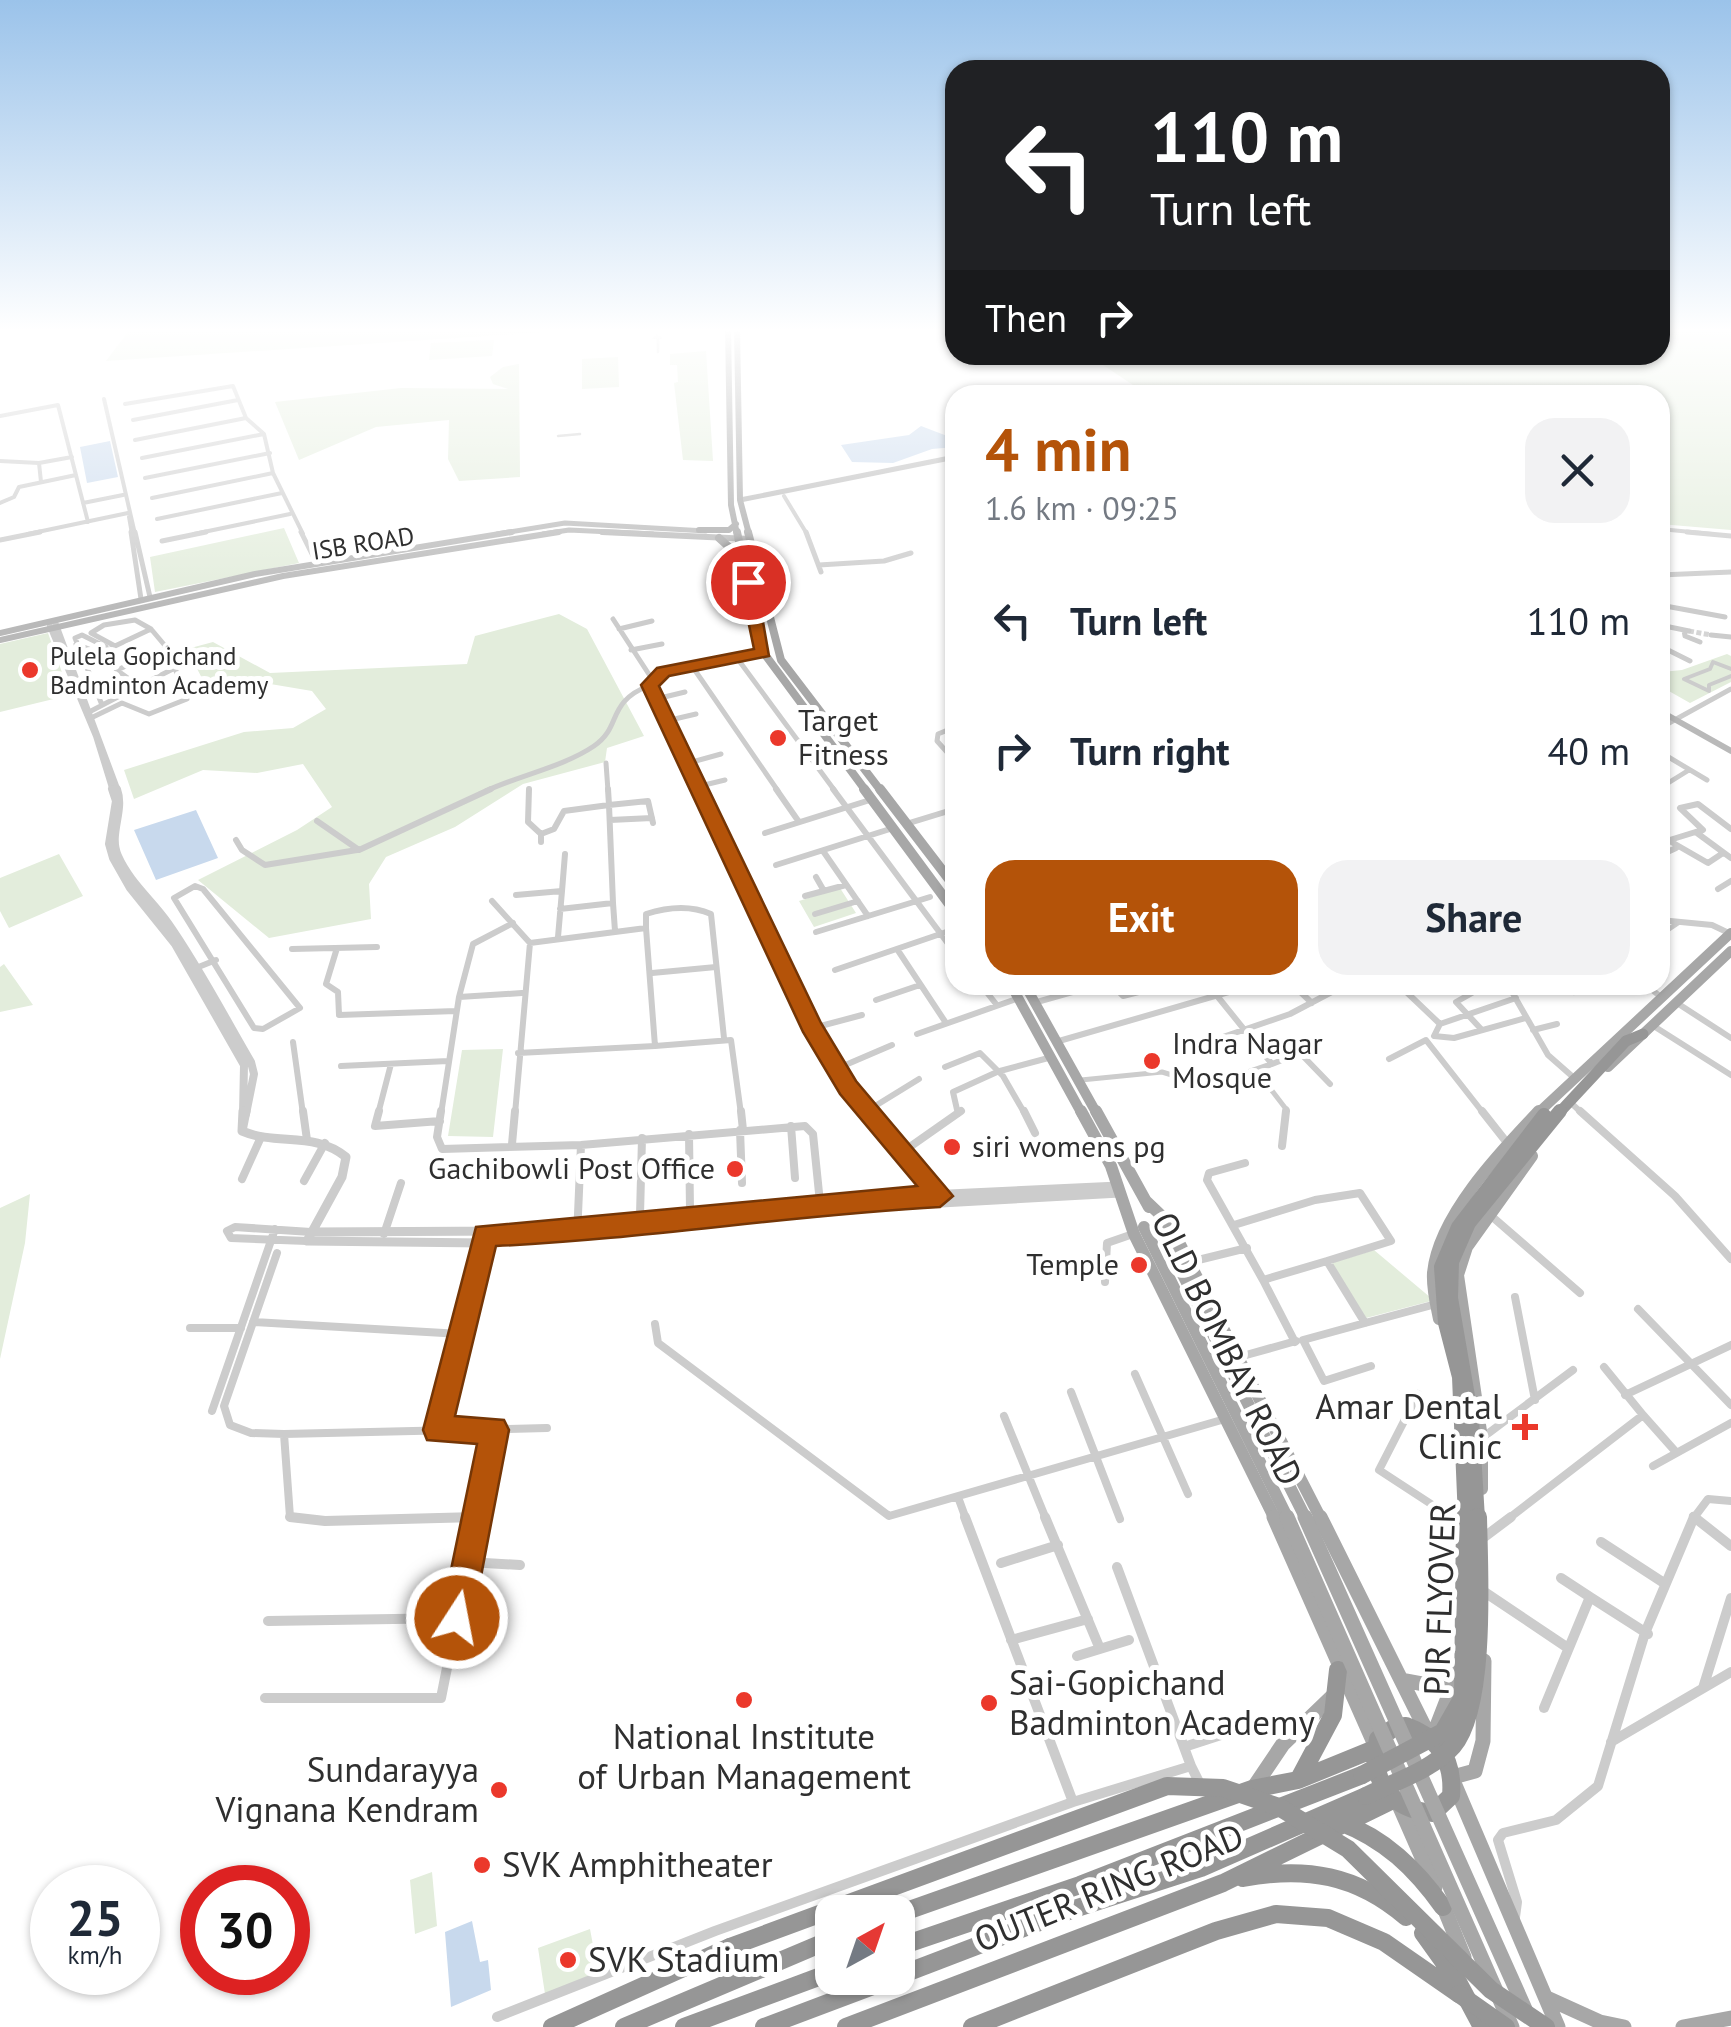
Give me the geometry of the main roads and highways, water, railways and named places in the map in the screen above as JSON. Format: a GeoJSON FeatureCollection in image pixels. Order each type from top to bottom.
{"type":"FeatureCollection","features":[{"type":"Feature","properties":{"kind":"highway","name":"PJR FLYOVER"},"geometry":{"type":"LineString","coordinates":[[915,1941],[1238,1824],[1362,1774],[1444,1732],[1462,1697],[1468,1557],[1460,1377],[1445,1324],[1441,1267],[1458,1227],[1510,1156],[1559,1098],[1634,1033]]}},
{"type":"Feature","properties":{"kind":"highway","name":"PJR FLYOVER"},"geometry":{"type":"LineString","coordinates":[[915,1970],[1217,1860],[1366,1796],[1436,1758],[1457,1742],[1475,1682],[1476,1486],[1474,1420],[1453,1313],[1451,1274],[1457,1245],[1563,1102],[1634,1033]]}},
{"type":"Feature","properties":{"kind":"highway"},"geometry":{"type":"LineString","coordinates":[[1298,1780],[1324,1740],[1338,1690],[1338,1670]]}},
{"type":"Feature","properties":{"kind":"highway"},"geometry":{"type":"LineString","coordinates":[[1395,1727],[1430,1737],[1447,1757],[1453,1780],[1444,1807],[1420,1814],[1396,1802],[1376,1776],[1375,1748],[1395,1727]]}},
{"type":"Feature","properties":{"kind":"highway","name":"OUTER RING ROAD"},"geometry":{"type":"LineString","coordinates":[[915,1908],[1252,1790],[1298,1780],[1375,1748]]}},
{"type":"Feature","properties":{"kind":"highway"},"geometry":{"type":"LineString","coordinates":[[552,2027],[730,1947],[1168,1786],[1223,1788],[1279,1807],[1348,1849],[1492,1990],[1546,2027]]}},
{"type":"Feature","properties":{"kind":"highway","name":"OUTER RING ROAD"},"geometry":{"type":"LineString","coordinates":[[846,2027],[1223,1883],[1340,1822],[1396,1802]]}},
{"type":"Feature","properties":{"kind":"highway"},"geometry":{"type":"LineString","coordinates":[[1340,1822],[1394,1848],[1420,1874],[1444,1907]]}},
{"type":"Feature","properties":{"kind":"highway"},"geometry":{"type":"LineString","coordinates":[[1223,1883],[1289,1871],[1348,1878],[1400,1912],[1427,1937],[1482,2027]]}},
{"type":"Feature","properties":{"kind":"highway"},"geometry":{"type":"LineString","coordinates":[[972,2027],[1216,1931],[1276,1914],[1328,1918],[1384,1942],[1509,2027]]}},
{"type":"Feature","properties":{"kind":"highway"},"geometry":{"type":"LineString","coordinates":[[624,2027],[815,1945]]}},
{"type":"Feature","properties":{"kind":"highway"},"geometry":{"type":"LineString","coordinates":[[684,2027],[815,1978]]}},
{"type":"Feature","properties":{"kind":"highway","name":"PJR FLYOVER"},"geometry":{"type":"LineString","coordinates":[[764,2027],[848,1995]]}},
{"type":"Feature","properties":{"kind":"main road"},"geometry":{"type":"LineString","coordinates":[[729,423],[730,485],[763,652],[945,899]]}},
{"type":"Feature","properties":{"kind":"main road"},"geometry":{"type":"LineString","coordinates":[[739,423],[741,502],[774,636],[788,672],[945,874]]}},
{"type":"Feature","properties":{"kind":"main road"},"geometry":{"type":"LineString","coordinates":[[741,502],[945,461]]}},
{"type":"Feature","properties":{"kind":"main road"},"geometry":{"type":"LineString","coordinates":[[741,502],[945,461]]}},
{"type":"Feature","properties":{"kind":"main road","name":"ISB ROAD"},"geometry":{"type":"LineString","coordinates":[[0,636],[264,580],[579,522],[699,530]]}},
{"type":"Feature","properties":{"kind":"main road","name":"ISB ROAD"},"geometry":{"type":"LineString","coordinates":[[52,624],[145,598],[308,565],[581,528],[720,538],[737,532],[749,536]]}},
{"type":"Feature","properties":{"kind":"main road"},"geometry":{"type":"LineString","coordinates":[[699,530],[737,532]]}},
{"type":"Feature","properties":{"kind":"main road"},"geometry":{"type":"LineString","coordinates":[[720,538],[732,545],[743,562]]}},
{"type":"Feature","properties":{"kind":"main road"},"geometry":{"type":"LineString","coordinates":[[762,637],[774,636]]}},
{"type":"Feature","properties":{"kind":"main road"},"geometry":{"type":"LineString","coordinates":[[1670,714],[1731,748]]}},
{"type":"Feature","properties":{"kind":"main road"},"geometry":{"type":"LineString","coordinates":[[1670,988],[1731,933]]}},
{"type":"Feature","properties":{"kind":"main road"},"geometry":{"type":"LineString","coordinates":[[1430,1737],[1453,1694],[1458,1669],[1463,1525],[1465,1430],[1436,1304],[1434,1266],[1445,1234],[1508,1144],[1574,1077],[1676,1003],[1729,955]]}},
{"type":"Feature","properties":{"kind":"main road","name":"OLD BOMBAY ROAD"},"geometry":{"type":"LineString","coordinates":[[1018,995],[1116,1192],[1145,1228],[1225,1419],[1298,1569],[1338,1670],[1375,1748]]}},
{"type":"Feature","properties":{"kind":"main road"},"geometry":{"type":"LineString","coordinates":[[1031,995],[1146,1201],[1145,1228],[1282,1505],[1509,2027]]}},
{"type":"Feature","properties":{"kind":"main road"},"geometry":{"type":"LineString","coordinates":[[1558,2027],[1453,1780],[1475,1771],[1483,1741],[1482,1438],[1459,1306],[1458,1275],[1466,1246],[1488,1213],[1571,1102],[1634,1033],[1662,995]]}},
{"type":"Feature","properties":{"kind":"main road","name":"OLD BOMBAY ROAD"},"geometry":{"type":"LineString","coordinates":[[1146,1201],[1169,1224],[1239,1356],[1430,1737]]}},
{"type":"Feature","properties":{"kind":"main road"},"geometry":{"type":"LineString","coordinates":[[1145,1228],[1304,1514],[1533,2027]]}},
{"type":"Feature","properties":{"kind":"main road"},"geometry":{"type":"LineString","coordinates":[[1298,1569],[1339,1555]]}},
{"type":"Feature","properties":{"kind":"main road"},"geometry":{"type":"LineString","coordinates":[[1404,1679],[1419,1688],[1434,1688],[1458,1669]]}},
{"type":"Feature","properties":{"kind":"main road"},"geometry":{"type":"LineString","coordinates":[[1252,1790],[1282,1744],[1338,1690]]}},
{"type":"Feature","properties":{"kind":"main road"},"geometry":{"type":"LineString","coordinates":[[1396,1802],[1492,2027]]}},
{"type":"Feature","properties":{"kind":"main road"},"geometry":{"type":"LineString","coordinates":[[1546,1998],[1600,2022],[1624,2027]]}},
{"type":"Feature","properties":{"kind":"main road"},"geometry":{"type":"LineString","coordinates":[[1683,2027],[1731,2018]]}},
{"type":"Feature","properties":{"kind":"water"},"geometry":{"type":"Polygon","coordinates":[[[921,426],[945,435],[945,448],[893,463],[852,462],[841,445],[909,435],[921,426]]]}},
{"type":"Feature","properties":{"kind":"water"},"geometry":{"type":"Polygon","coordinates":[[[110,441],[118,477],[87,483],[80,447],[110,441]]]}},
{"type":"Feature","properties":{"kind":"water"},"geometry":{"type":"Polygon","coordinates":[[[196,810],[218,858],[156,880],[134,830],[196,810]]]}},
{"type":"Feature","properties":{"kind":"water"},"geometry":{"type":"Polygon","coordinates":[[[472,1921],[480,1962],[488,1960],[491,1990],[451,2007],[445,1932],[472,1921]]]}},
{"type":"Feature","properties":{"kind":"tunnel"},"geometry":{"type":"LineString","coordinates":[[1689,631],[1711,635]]}},
{"type":"Feature","properties":{"kind":"place","name":"Pulela Gopichand Badminton Academy"},"geometry":{"type":"Point","coordinates":[30,670]}},
{"type":"Feature","properties":{"kind":"place","name":"Target Fitness"},"geometry":{"type":"Point","coordinates":[778,738]}},
{"type":"Feature","properties":{"kind":"place","name":"Indra Nagar Mosque"},"geometry":{"type":"Point","coordinates":[1152,1061]}},
{"type":"Feature","properties":{"kind":"place","name":"siri womens pg"},"geometry":{"type":"Point","coordinates":[952,1147]}},
{"type":"Feature","properties":{"kind":"place","name":"Gachibowli Post Office"},"geometry":{"type":"Point","coordinates":[735,1169]}},
{"type":"Feature","properties":{"kind":"place","name":"Temple"},"geometry":{"type":"Point","coordinates":[1139,1265]}},
{"type":"Feature","properties":{"kind":"place","name":"Amar Dental Clinic"},"geometry":{"type":"Point","coordinates":[1525,1427]}},
{"type":"Feature","properties":{"kind":"place","name":"National Institute of Urban Management"},"geometry":{"type":"Point","coordinates":[744,1700]}},
{"type":"Feature","properties":{"kind":"place","name":"Sai-Gopichand Badminton Academy"},"geometry":{"type":"Point","coordinates":[989,1703]}},
{"type":"Feature","properties":{"kind":"place","name":"Sundarayya Vignana Kendram"},"geometry":{"type":"Point","coordinates":[499,1790]}},
{"type":"Feature","properties":{"kind":"place","name":"SVK Amphitheater"},"geometry":{"type":"Point","coordinates":[482,1865]}},
{"type":"Feature","properties":{"kind":"place","name":"SVK Stadium"},"geometry":{"type":"Point","coordinates":[568,1960]}}]}
